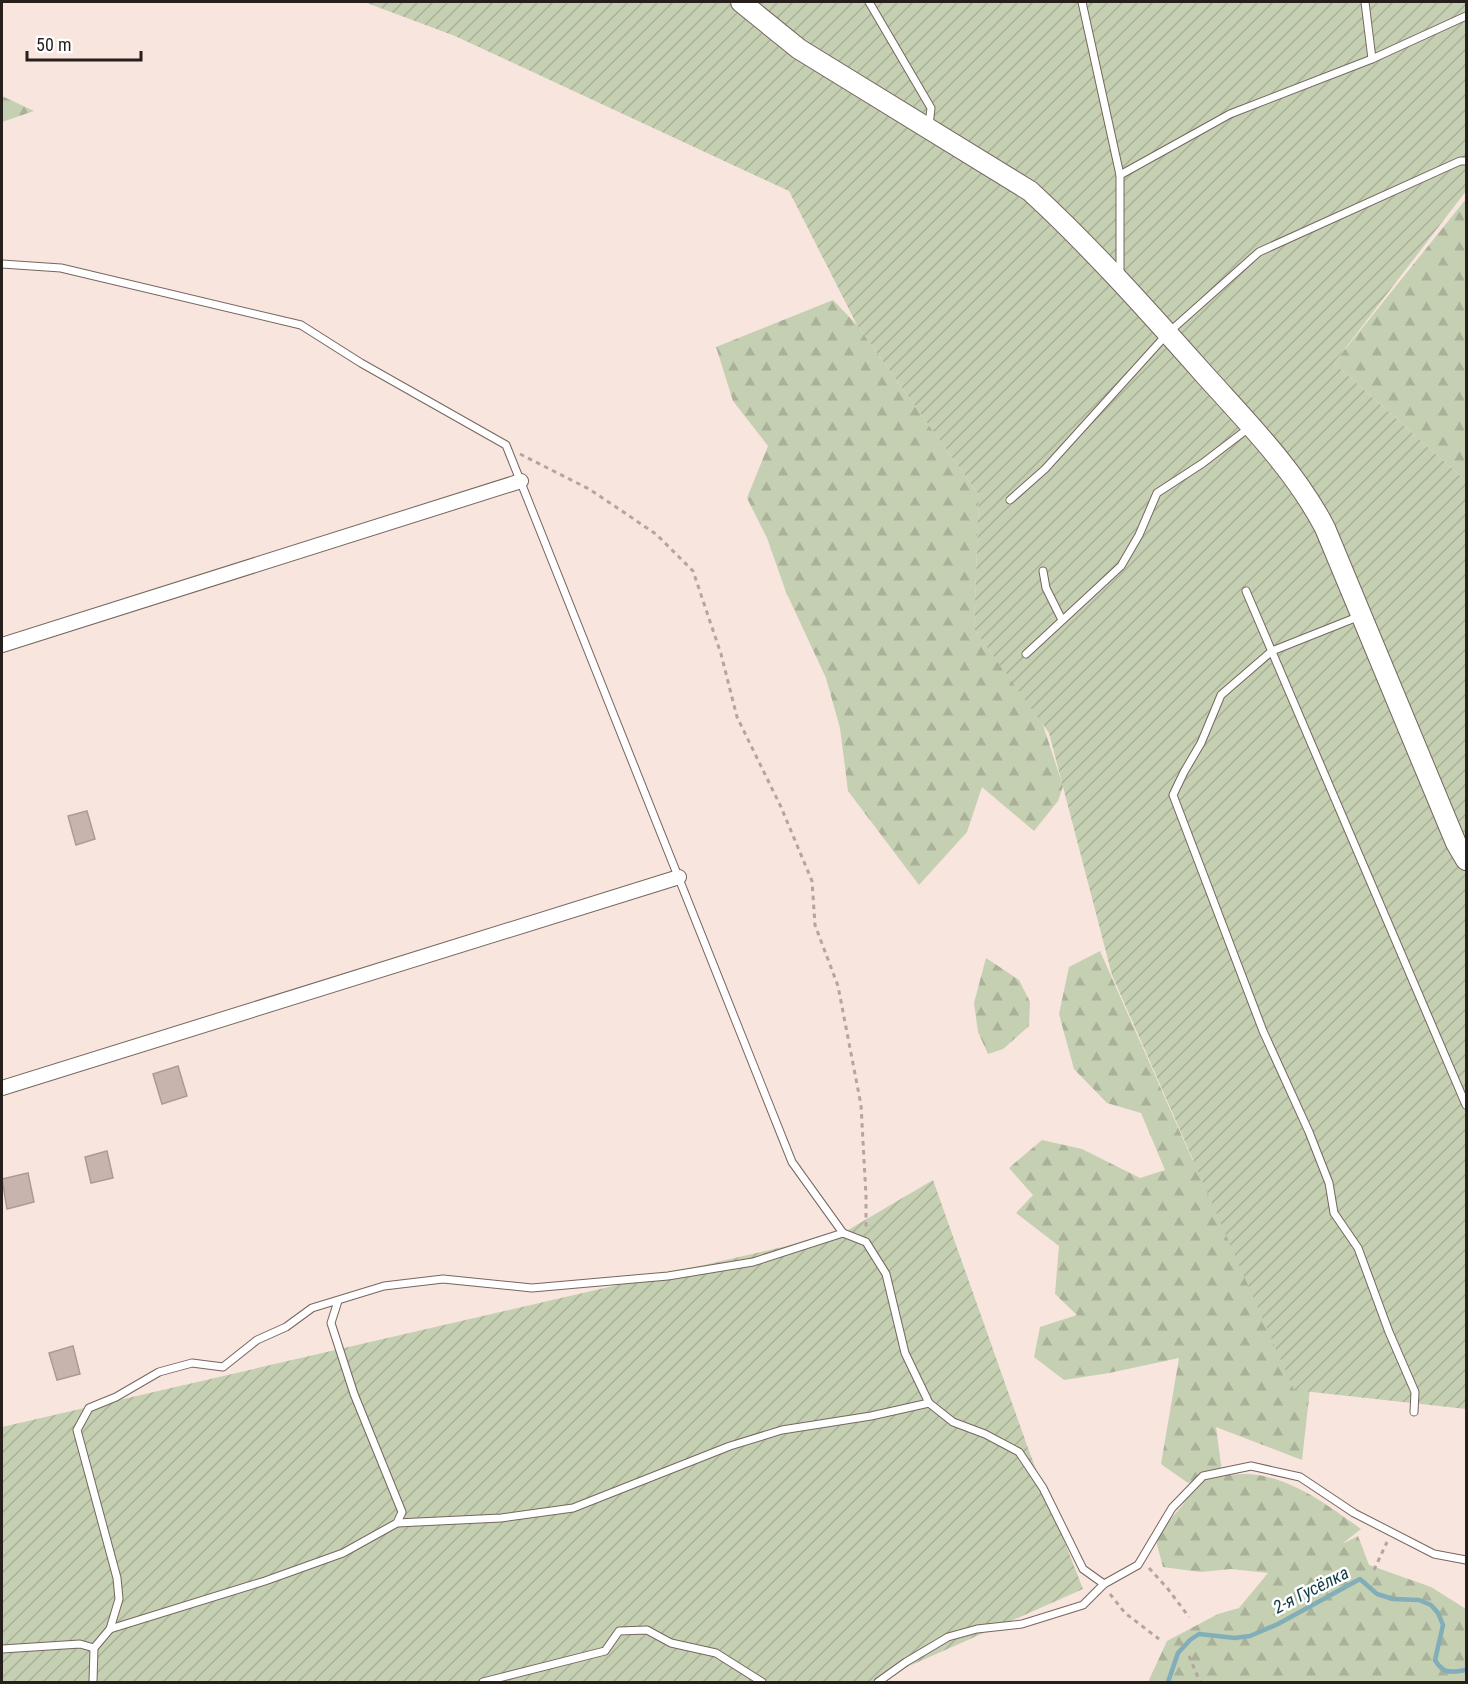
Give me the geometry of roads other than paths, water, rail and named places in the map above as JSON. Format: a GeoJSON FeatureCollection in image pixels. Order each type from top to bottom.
{"type":"FeatureCollection","features":[{"type":"Feature","properties":{"kind":"street"},"geometry":{"type":"LineString","coordinates":[[741,2],[799,49],[1030,191],[1168,333],[1251,426],[1316,509],[1339,557],[1456,843],[1467,860]]}},
{"type":"Feature","properties":{"kind":"street"},"geometry":{"type":"LineString","coordinates":[[2,645],[521,481]]}},
{"type":"Feature","properties":{"kind":"street"},"geometry":{"type":"LineString","coordinates":[[2,1088],[679,877]]}},
{"type":"Feature","properties":{"kind":"lane"},"geometry":{"type":"LineString","coordinates":[[869,2],[931,108],[928,127]]}},
{"type":"Feature","properties":{"kind":"lane"},"geometry":{"type":"LineString","coordinates":[[1082,2],[1120,175],[1120,282]]}},
{"type":"Feature","properties":{"kind":"lane"},"geometry":{"type":"LineString","coordinates":[[1365,2],[1372,59]]}},
{"type":"Feature","properties":{"kind":"lane"},"geometry":{"type":"LineString","coordinates":[[1120,175],[1230,114],[1372,59],[1467,16]]}},
{"type":"Feature","properties":{"kind":"lane"},"geometry":{"type":"LineString","coordinates":[[1010,500],[1045,469],[1168,333],[1259,252],[1460,161],[1467,161]]}},
{"type":"Feature","properties":{"kind":"lane"},"geometry":{"type":"LineString","coordinates":[[2,264],[61,268],[301,325],[361,363],[506,445],[792,1162],[843,1233],[866,1242],[886,1274],[905,1353],[929,1403],[953,1422],[985,1434],[1019,1452],[1043,1488],[1083,1569],[1104,1584]]}},
{"type":"Feature","properties":{"kind":"lane"},"geometry":{"type":"LineString","coordinates":[[1026,654],[1121,566],[1139,535],[1157,493],[1203,464],[1251,426]]}},
{"type":"Feature","properties":{"kind":"lane"},"geometry":{"type":"LineString","coordinates":[[1043,571],[1046,588],[1062,620]]}},
{"type":"Feature","properties":{"kind":"lane"},"geometry":{"type":"LineString","coordinates":[[1246,591],[1467,1105]]}},
{"type":"Feature","properties":{"kind":"lane"},"geometry":{"type":"LineString","coordinates":[[1362,615],[1272,651],[1221,695],[1201,742],[1173,795],[1263,1031],[1309,1132],[1329,1183],[1334,1213],[1358,1248],[1389,1332],[1415,1392],[1414,1412]]}},
{"type":"Feature","properties":{"kind":"lane"},"geometry":{"type":"LineString","coordinates":[[93,1683],[94,1648],[110,1629],[120,1599],[117,1578],[77,1430],[89,1408],[116,1397],[159,1372],[192,1363],[223,1367],[257,1340],[286,1327],[312,1308],[384,1286],[443,1279],[532,1288],[668,1276],[753,1262],[843,1233]]}},
{"type":"Feature","properties":{"kind":"lane"},"geometry":{"type":"LineString","coordinates":[[338,1301],[332,1323],[354,1394],[402,1512],[397,1524]]}},
{"type":"Feature","properties":{"kind":"lane"},"geometry":{"type":"LineString","coordinates":[[110,1629],[265,1581],[343,1553],[397,1524],[501,1518],[573,1508],[730,1446],[782,1430],[870,1416],[929,1403]]}},
{"type":"Feature","properties":{"kind":"lane"},"geometry":{"type":"LineString","coordinates":[[878,1683],[906,1662],[948,1636],[977,1629],[1022,1624],[1083,1605],[1104,1584],[1138,1565],[1172,1508],[1203,1476],[1251,1466],[1300,1477],[1354,1513],[1434,1554],[1467,1560]]}},
{"type":"Feature","properties":{"kind":"lane"},"geometry":{"type":"LineString","coordinates":[[483,1683],[605,1651],[619,1631],[646,1630],[671,1643],[716,1653],[762,1683]]}},
{"type":"Feature","properties":{"kind":"lane"},"geometry":{"type":"LineString","coordinates":[[2,1649],[80,1644],[94,1648]]}},
{"type":"Feature","properties":{"kind":"waterway","name":"2-я Гусёлка"},"geometry":{"type":"LineString","coordinates":[[1168,1682],[1178,1653],[1199,1634],[1235,1638],[1250,1636],[1278,1624],[1360,1579],[1377,1594],[1393,1599],[1419,1600],[1431,1605],[1438,1613],[1443,1625],[1435,1660],[1445,1670],[1452,1672],[1466,1670]]}}]}
